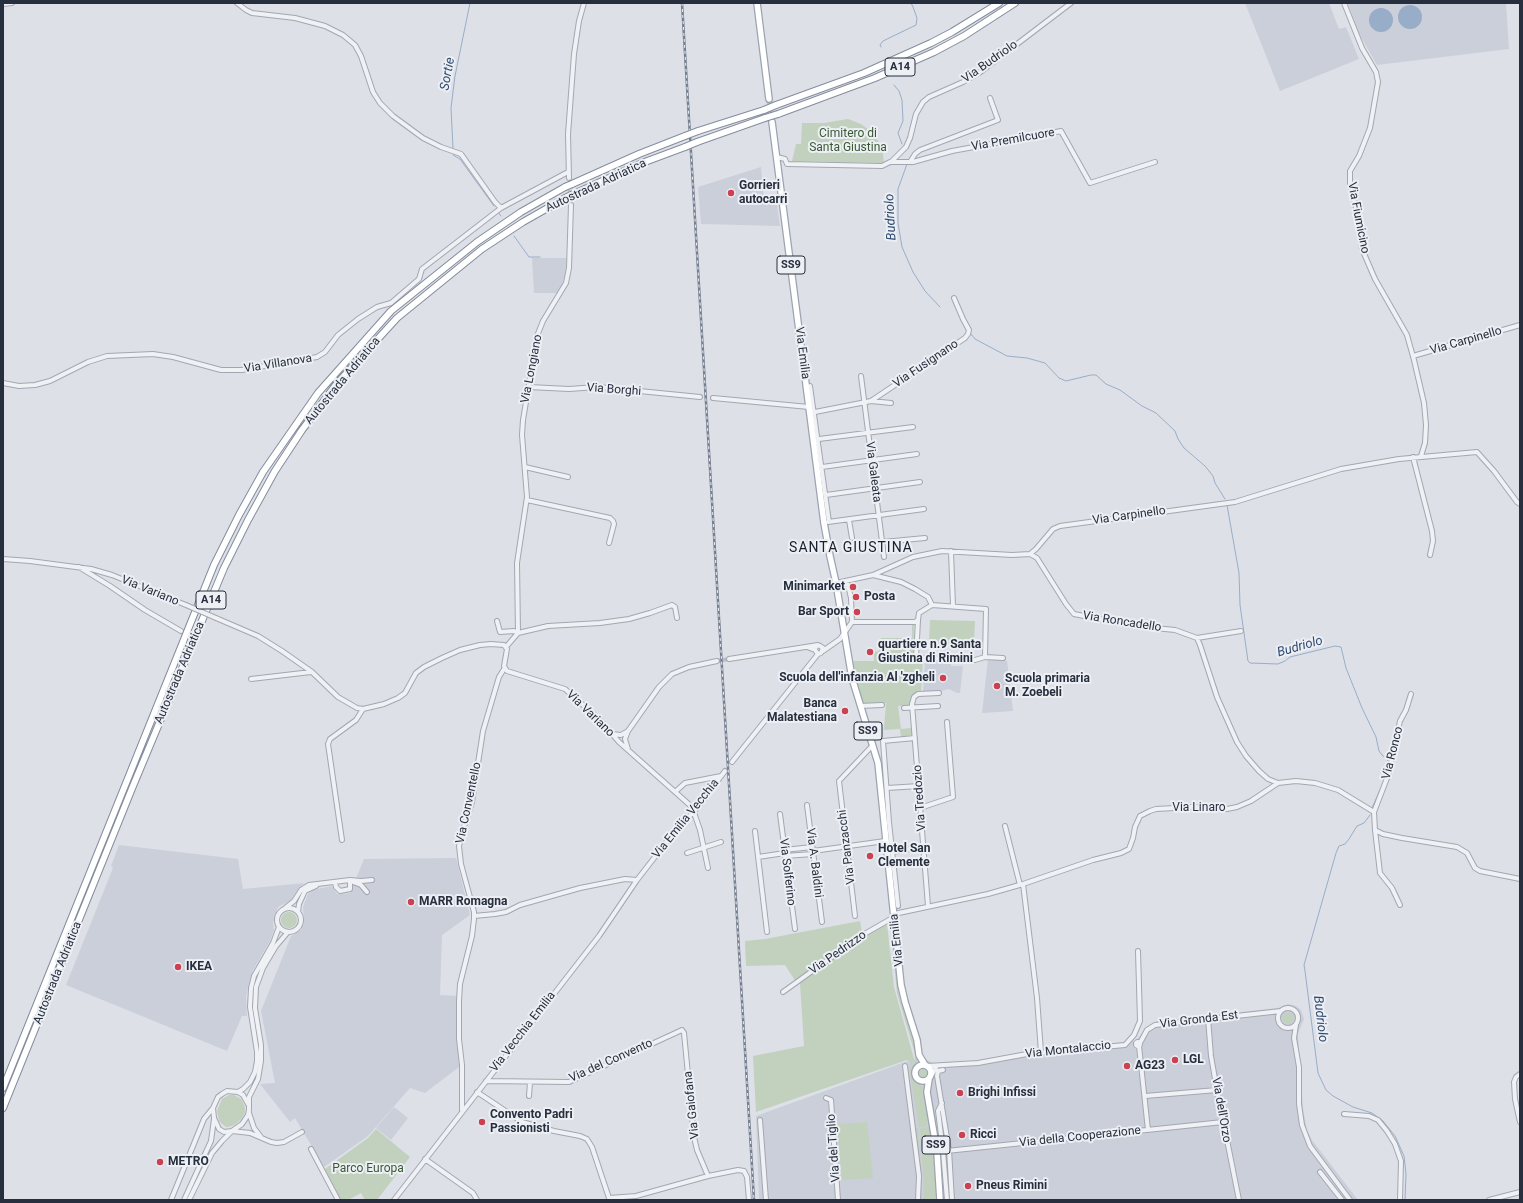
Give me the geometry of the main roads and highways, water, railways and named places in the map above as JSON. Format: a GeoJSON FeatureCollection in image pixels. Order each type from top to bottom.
{"type":"FeatureCollection","features":[{"type":"Feature","properties":{"kind":"highway","name":"Autostrada Adriatica"},"geometry":{"type":"LineString","coordinates":[[3,1088],[214,565],[239,515],[264,472],[318,393],[391,311],[477,242],[521,212],[565,188],[571,181],[698,131],[764,110],[864,73],[931,43],[999,3]]}},
{"type":"Feature","properties":{"kind":"highway","name":"Autostrada Adriatica"},"geometry":{"type":"LineString","coordinates":[[3,1108],[133,786],[224,568],[275,471],[302,430],[335,386],[397,318],[482,249],[523,222],[566,197],[642,163],[875,78],[934,52],[964,36],[1015,3]]}},
{"type":"Feature","properties":{"kind":"main road"},"geometry":{"type":"LineString","coordinates":[[757,3],[769,99]]}},
{"type":"Feature","properties":{"kind":"main road","name":"Via Emilia"},"geometry":{"type":"LineString","coordinates":[[772,122],[827,523],[830,556],[852,678],[878,763],[886,822],[885,841],[901,985],[920,1055],[931,1070],[927,1092],[937,1152],[940,1200]]}},
{"type":"Feature","properties":{"kind":"main road","name":"Via Emilia"},"geometry":{"type":"LineString","coordinates":[[920,1055],[915,1076],[927,1092]]}},
{"type":"Feature","properties":{"kind":"main road"},"geometry":{"type":"LineString","coordinates":[[917,1068],[926,1065]]}},
{"type":"Feature","properties":{"kind":"main road"},"geometry":{"type":"LineString","coordinates":[[919,1080],[924,1081],[930,1077]]}},
{"type":"Feature","properties":{"kind":"water"},"geometry":{"type":"Polygon","coordinates":[[[1410,5],[1418,9],[1422,17],[1418,25],[1410,29],[1402,25],[1398,17],[1402,9],[1410,5]]]}},
{"type":"Feature","properties":{"kind":"water"},"geometry":{"type":"Polygon","coordinates":[[[1381,8],[1389,12],[1393,20],[1389,28],[1381,32],[1373,28],[1369,20],[1373,12],[1381,8]]]}},
{"type":"Feature","properties":{"kind":"waterway","name":"Sortie"},"geometry":{"type":"LineString","coordinates":[[453,148],[451,108],[455,76],[470,3]]}},
{"type":"Feature","properties":{"kind":"waterway","name":"Budriolo"},"geometry":{"type":"LineString","coordinates":[[881,47],[880,45],[883,41],[916,25],[917,18],[911,3]]}},
{"type":"Feature","properties":{"kind":"waterway","name":"Budriolo"},"geometry":{"type":"LineString","coordinates":[[894,85],[899,91],[902,100],[903,121],[898,133],[902,144]]}},
{"type":"Feature","properties":{"kind":"waterway","name":"Sortie"},"geometry":{"type":"LineString","coordinates":[[453,155],[460,159],[494,206]]}},
{"type":"Feature","properties":{"kind":"waterway","name":"Budriolo"},"geometry":{"type":"LineString","coordinates":[[907,164],[898,189],[898,223],[902,247],[913,272],[925,291],[940,307]]}},
{"type":"Feature","properties":{"kind":"waterway","name":"Sortie"},"geometry":{"type":"LineString","coordinates":[[498,212],[501,216]]}},
{"type":"Feature","properties":{"kind":"waterway","name":"Sortie"},"geometry":{"type":"LineString","coordinates":[[514,236],[529,257],[540,257]]}},
{"type":"Feature","properties":{"kind":"waterway","name":"Budriolo"},"geometry":{"type":"LineString","coordinates":[[971,334],[975,339],[1007,356],[1027,358],[1045,363],[1059,378],[1066,381],[1096,375],[1106,384],[1120,390],[1142,406],[1156,413],[1175,431],[1184,448],[1205,466],[1213,476],[1215,483],[1225,499]]}},
{"type":"Feature","properties":{"kind":"waterway","name":"Budriolo"},"geometry":{"type":"LineString","coordinates":[[1227,505],[1239,573],[1240,605],[1248,661],[1250,663],[1278,664],[1290,657],[1335,646],[1341,647],[1346,668],[1362,708],[1376,737],[1379,751],[1389,763]]}},
{"type":"Feature","properties":{"kind":"waterway","name":"Budriolo"},"geometry":{"type":"LineString","coordinates":[[1372,808],[1384,781]]}},
{"type":"Feature","properties":{"kind":"waterway","name":"Budriolo"},"geometry":{"type":"LineString","coordinates":[[1370,815],[1364,823],[1357,826],[1345,844],[1339,846],[1304,965],[1318,1073],[1326,1090],[1333,1096],[1353,1107],[1372,1113],[1383,1121],[1395,1136],[1404,1156],[1406,1174],[1405,1200]]}},
{"type":"Feature","properties":{"kind":"tunnel"},"geometry":{"type":"LineString","coordinates":[[769,99],[772,120]]}},
{"type":"Feature","properties":{"kind":"tunnel"},"geometry":{"type":"LineString","coordinates":[[569,184],[571,205]]}},
{"type":"Feature","properties":{"kind":"tunnel"},"geometry":{"type":"LineString","coordinates":[[717,661],[729,659]]}},
{"type":"Feature","properties":{"kind":"railway"},"geometry":{"type":"LineString","coordinates":[[682,3],[754,1200]]}},
{"type":"Feature","properties":{"kind":"place","name":"Gorrieri autocarri"},"geometry":{"type":"Point","coordinates":[731,193]}},
{"type":"Feature","properties":{"kind":"place","name":"Minimarket"},"geometry":{"type":"Point","coordinates":[853,587]}},
{"type":"Feature","properties":{"kind":"place","name":"Posta"},"geometry":{"type":"Point","coordinates":[856,597]}},
{"type":"Feature","properties":{"kind":"place","name":"Bar Sport"},"geometry":{"type":"Point","coordinates":[857,612]}},
{"type":"Feature","properties":{"kind":"place","name":"quartiere n.9 Santa Giustina di Rimini"},"geometry":{"type":"Point","coordinates":[870,652]}},
{"type":"Feature","properties":{"kind":"place","name":"Scuola dell'infanzia Al 'zgheli"},"geometry":{"type":"Point","coordinates":[943,678]}},
{"type":"Feature","properties":{"kind":"place","name":"Scuola primaria M. Zoebeli"},"geometry":{"type":"Point","coordinates":[997,686]}},
{"type":"Feature","properties":{"kind":"place","name":"Banca Malatestiana"},"geometry":{"type":"Point","coordinates":[845,711]}},
{"type":"Feature","properties":{"kind":"place","name":"Hotel San Clemente"},"geometry":{"type":"Point","coordinates":[870,856]}},
{"type":"Feature","properties":{"kind":"place","name":"MARR Romagna"},"geometry":{"type":"Point","coordinates":[411,902]}},
{"type":"Feature","properties":{"kind":"place","name":"IKEA"},"geometry":{"type":"Point","coordinates":[178,967]}},
{"type":"Feature","properties":{"kind":"place","name":"LGL"},"geometry":{"type":"Point","coordinates":[1175,1060]}},
{"type":"Feature","properties":{"kind":"place","name":"AG23"},"geometry":{"type":"Point","coordinates":[1127,1066]}},
{"type":"Feature","properties":{"kind":"place","name":"Brighi Infissi"},"geometry":{"type":"Point","coordinates":[960,1093]}},
{"type":"Feature","properties":{"kind":"place","name":"Convento Padri Passionisti"},"geometry":{"type":"Point","coordinates":[482,1122]}},
{"type":"Feature","properties":{"kind":"place","name":"Ricci"},"geometry":{"type":"Point","coordinates":[962,1135]}},
{"type":"Feature","properties":{"kind":"place","name":"METRO"},"geometry":{"type":"Point","coordinates":[160,1162]}},
{"type":"Feature","properties":{"kind":"place","name":"Pneus Rimini"},"geometry":{"type":"Point","coordinates":[968,1186]}},
{"type":"Feature","properties":{"kind":"district","name":"SANTA GIUSTINA"},"geometry":{"type":"Point","coordinates":[851,548]}},
{"type":"Feature","properties":{"kind":"park label","name":"Cimitero di Santa Giustina"},"geometry":{"type":"Point","coordinates":[848,141]}},
{"type":"Feature","properties":{"kind":"park label","name":"Parco Europa"},"geometry":{"type":"Point","coordinates":[368,1169]}}]}
